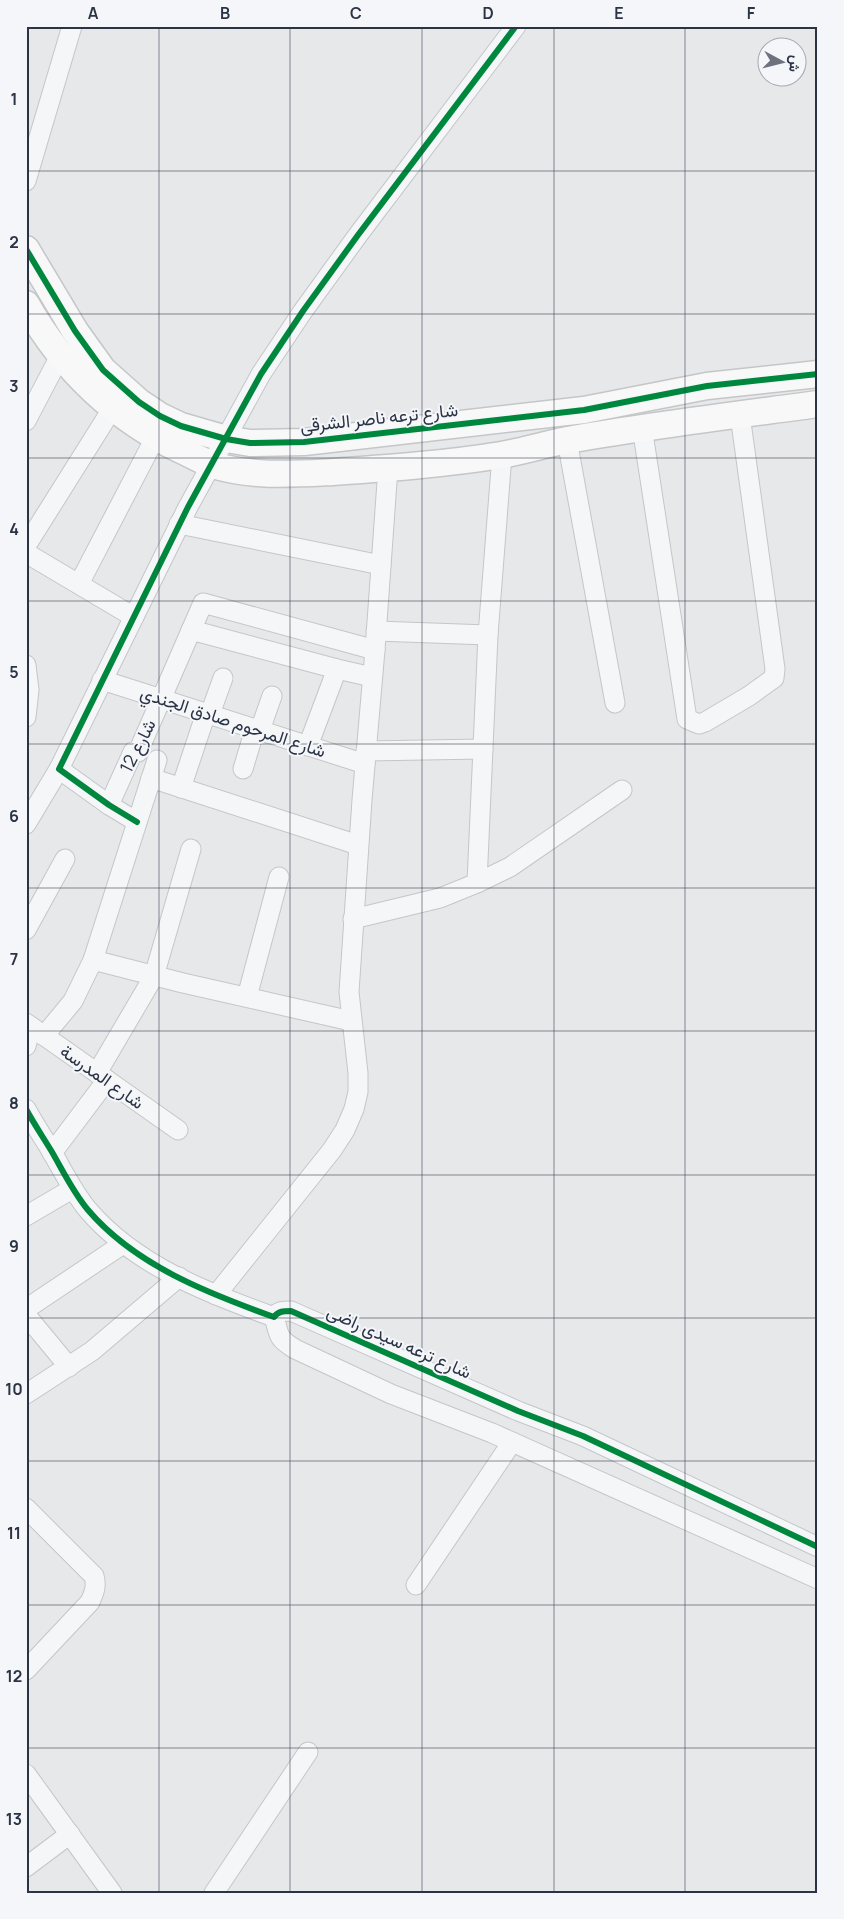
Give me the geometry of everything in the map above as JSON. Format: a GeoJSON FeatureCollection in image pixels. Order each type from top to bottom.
{"type":"FeatureCollection","features":[{"type":"Feature","properties":{"kind":"street"},"geometry":{"type":"LineString","coordinates":[[26,181],[72,26]]}},
{"type":"Feature","properties":{"kind":"street"},"geometry":{"type":"LineString","coordinates":[[26,824],[32,802],[59,769],[179,524],[261,374],[303,312],[516,26]]}},
{"type":"Feature","properties":{"kind":"street","name":"شارع ترعه ناصر الشرقى"},"geometry":{"type":"LineString","coordinates":[[29,259],[75,331],[103,370],[139,402],[160,416],[181,426],[250,443],[304,442],[584,410],[707,386],[818,374]]}},
{"type":"Feature","properties":{"kind":"street"},"geometry":{"type":"LineString","coordinates":[[26,304],[39,327],[60,356],[85,384],[112,408],[155,438],[212,464],[242,471],[273,474],[388,468],[502,455],[567,440],[818,404]]}},
{"type":"Feature","properties":{"kind":"street"},"geometry":{"type":"LineString","coordinates":[[26,421],[60,356]]}},
{"type":"Feature","properties":{"kind":"street"},"geometry":{"type":"LineString","coordinates":[[26,546],[112,408]]}},
{"type":"Feature","properties":{"kind":"street"},"geometry":{"type":"LineString","coordinates":[[642,428],[687,718],[699,724],[706,722],[749,696],[774,678],[775,669],[740,415]]}},
{"type":"Feature","properties":{"kind":"street"},"geometry":{"type":"LineString","coordinates":[[79,584],[155,438]]}},
{"type":"Feature","properties":{"kind":"street"},"geometry":{"type":"LineString","coordinates":[[567,440],[615,703]]}},
{"type":"Feature","properties":{"kind":"street"},"geometry":{"type":"LineString","coordinates":[[477,883],[488,635],[502,455]]}},
{"type":"Feature","properties":{"kind":"street"},"geometry":{"type":"LineString","coordinates":[[216,1296],[314,1174],[345,1130],[354,1110],[358,1092],[358,1073],[349,992],[358,845],[388,468]]}},
{"type":"Feature","properties":{"kind":"street"},"geometry":{"type":"LineString","coordinates":[[179,524],[381,566]]}},
{"type":"Feature","properties":{"kind":"street"},"geometry":{"type":"LineString","coordinates":[[26,553],[134,616]]}},
{"type":"Feature","properties":{"kind":"street","name":"شارع 12"},"geometry":{"type":"LineString","coordinates":[[109,805],[133,752],[138,752],[203,603],[375,650]]}},
{"type":"Feature","properties":{"kind":"street"},"geometry":{"type":"LineString","coordinates":[[191,630],[372,678]]}},
{"type":"Feature","properties":{"kind":"street"},"geometry":{"type":"LineString","coordinates":[[376,631],[488,635]]}},
{"type":"Feature","properties":{"kind":"street"},"geometry":{"type":"LineString","coordinates":[[26,665],[29,690],[26,717]]}},
{"type":"Feature","properties":{"kind":"street"},"geometry":{"type":"LineString","coordinates":[[308,746],[338,669]]}},
{"type":"Feature","properties":{"kind":"street"},"geometry":{"type":"LineString","coordinates":[[181,788],[223,678]]}},
{"type":"Feature","properties":{"kind":"street","name":"شارع المرحوم صادق الجندي"},"geometry":{"type":"LineString","coordinates":[[102,680],[308,746],[365,757],[483,749]]}},
{"type":"Feature","properties":{"kind":"street"},"geometry":{"type":"LineString","coordinates":[[243,769],[272,696]]}},
{"type":"Feature","properties":{"kind":"street"},"geometry":{"type":"LineString","coordinates":[[26,1046],[34,1029],[73,1001],[93,960],[157,760]]}},
{"type":"Feature","properties":{"kind":"street"},"geometry":{"type":"LineString","coordinates":[[59,769],[109,805],[138,822]]}},
{"type":"Feature","properties":{"kind":"street"},"geometry":{"type":"LineString","coordinates":[[151,778],[358,845]]}},
{"type":"Feature","properties":{"kind":"street"},"geometry":{"type":"LineString","coordinates":[[353,919],[440,898],[477,883],[510,867],[622,790]]}},
{"type":"Feature","properties":{"kind":"street"},"geometry":{"type":"LineString","coordinates":[[52,1152],[102,1077],[154,976],[191,849]]}},
{"type":"Feature","properties":{"kind":"street"},"geometry":{"type":"LineString","coordinates":[[26,930],[66,859]]}},
{"type":"Feature","properties":{"kind":"street"},"geometry":{"type":"LineString","coordinates":[[247,998],[279,877]]}},
{"type":"Feature","properties":{"kind":"street"},"geometry":{"type":"LineString","coordinates":[[93,960],[247,998],[351,1021]]}},
{"type":"Feature","properties":{"kind":"street","name":"شارع المدرسة"},"geometry":{"type":"LineString","coordinates":[[34,1029],[178,1130]]}},
{"type":"Feature","properties":{"kind":"street","name":"شارع ترعه سيدى راضى"},"geometry":{"type":"LineString","coordinates":[[26,1110],[72,1188],[104,1228],[141,1256],[179,1277],[216,1296],[274,1317],[282,1311],[291,1311],[518,1411],[583,1436],[818,1547]]}},
{"type":"Feature","properties":{"kind":"street"},"geometry":{"type":"LineString","coordinates":[[26,1216],[72,1188]]}},
{"type":"Feature","properties":{"kind":"street"},"geometry":{"type":"LineString","coordinates":[[26,1309],[124,1244]]}},
{"type":"Feature","properties":{"kind":"street"},"geometry":{"type":"LineString","coordinates":[[26,1394],[92,1351],[179,1277]]}},
{"type":"Feature","properties":{"kind":"street"},"geometry":{"type":"LineString","coordinates":[[26,1314],[68,1367]]}},
{"type":"Feature","properties":{"kind":"street"},"geometry":{"type":"LineString","coordinates":[[274,1317],[278,1336],[282,1341],[295,1349],[391,1394],[442,1412],[512,1442],[818,1579]]}},
{"type":"Feature","properties":{"kind":"street"},"geometry":{"type":"LineString","coordinates":[[416,1585],[512,1442]]}},
{"type":"Feature","properties":{"kind":"street"},"geometry":{"type":"LineString","coordinates":[[26,1508],[94,1576],[96,1582],[90,1602],[26,1670]]}},
{"type":"Feature","properties":{"kind":"street"},"geometry":{"type":"LineString","coordinates":[[214,1893],[308,1752]]}},
{"type":"Feature","properties":{"kind":"street"},"geometry":{"type":"LineString","coordinates":[[26,1774],[112,1893]]}},
{"type":"Feature","properties":{"kind":"street"},"geometry":{"type":"LineString","coordinates":[[26,1867],[70,1834]]}},
{"type":"Feature","properties":{"kind":"cycle path"},"geometry":{"type":"LineString","coordinates":[[137,822],[109,805],[59,769],[188,507],[261,374],[303,311],[358,235],[516,26]]}},
{"type":"Feature","properties":{"kind":"cycle path"},"geometry":{"type":"LineString","coordinates":[[26,249],[75,331],[103,370],[139,402],[160,416],[181,426],[226,439],[250,443],[304,442],[584,410],[707,386],[818,374]]}},
{"type":"Feature","properties":{"kind":"cycle path"},"geometry":{"type":"LineString","coordinates":[[26,1109],[73,1189],[88,1210],[127,1247],[173,1275],[223,1298],[274,1317],[279,1312],[291,1311],[518,1411],[583,1436],[818,1547]]}}]}
